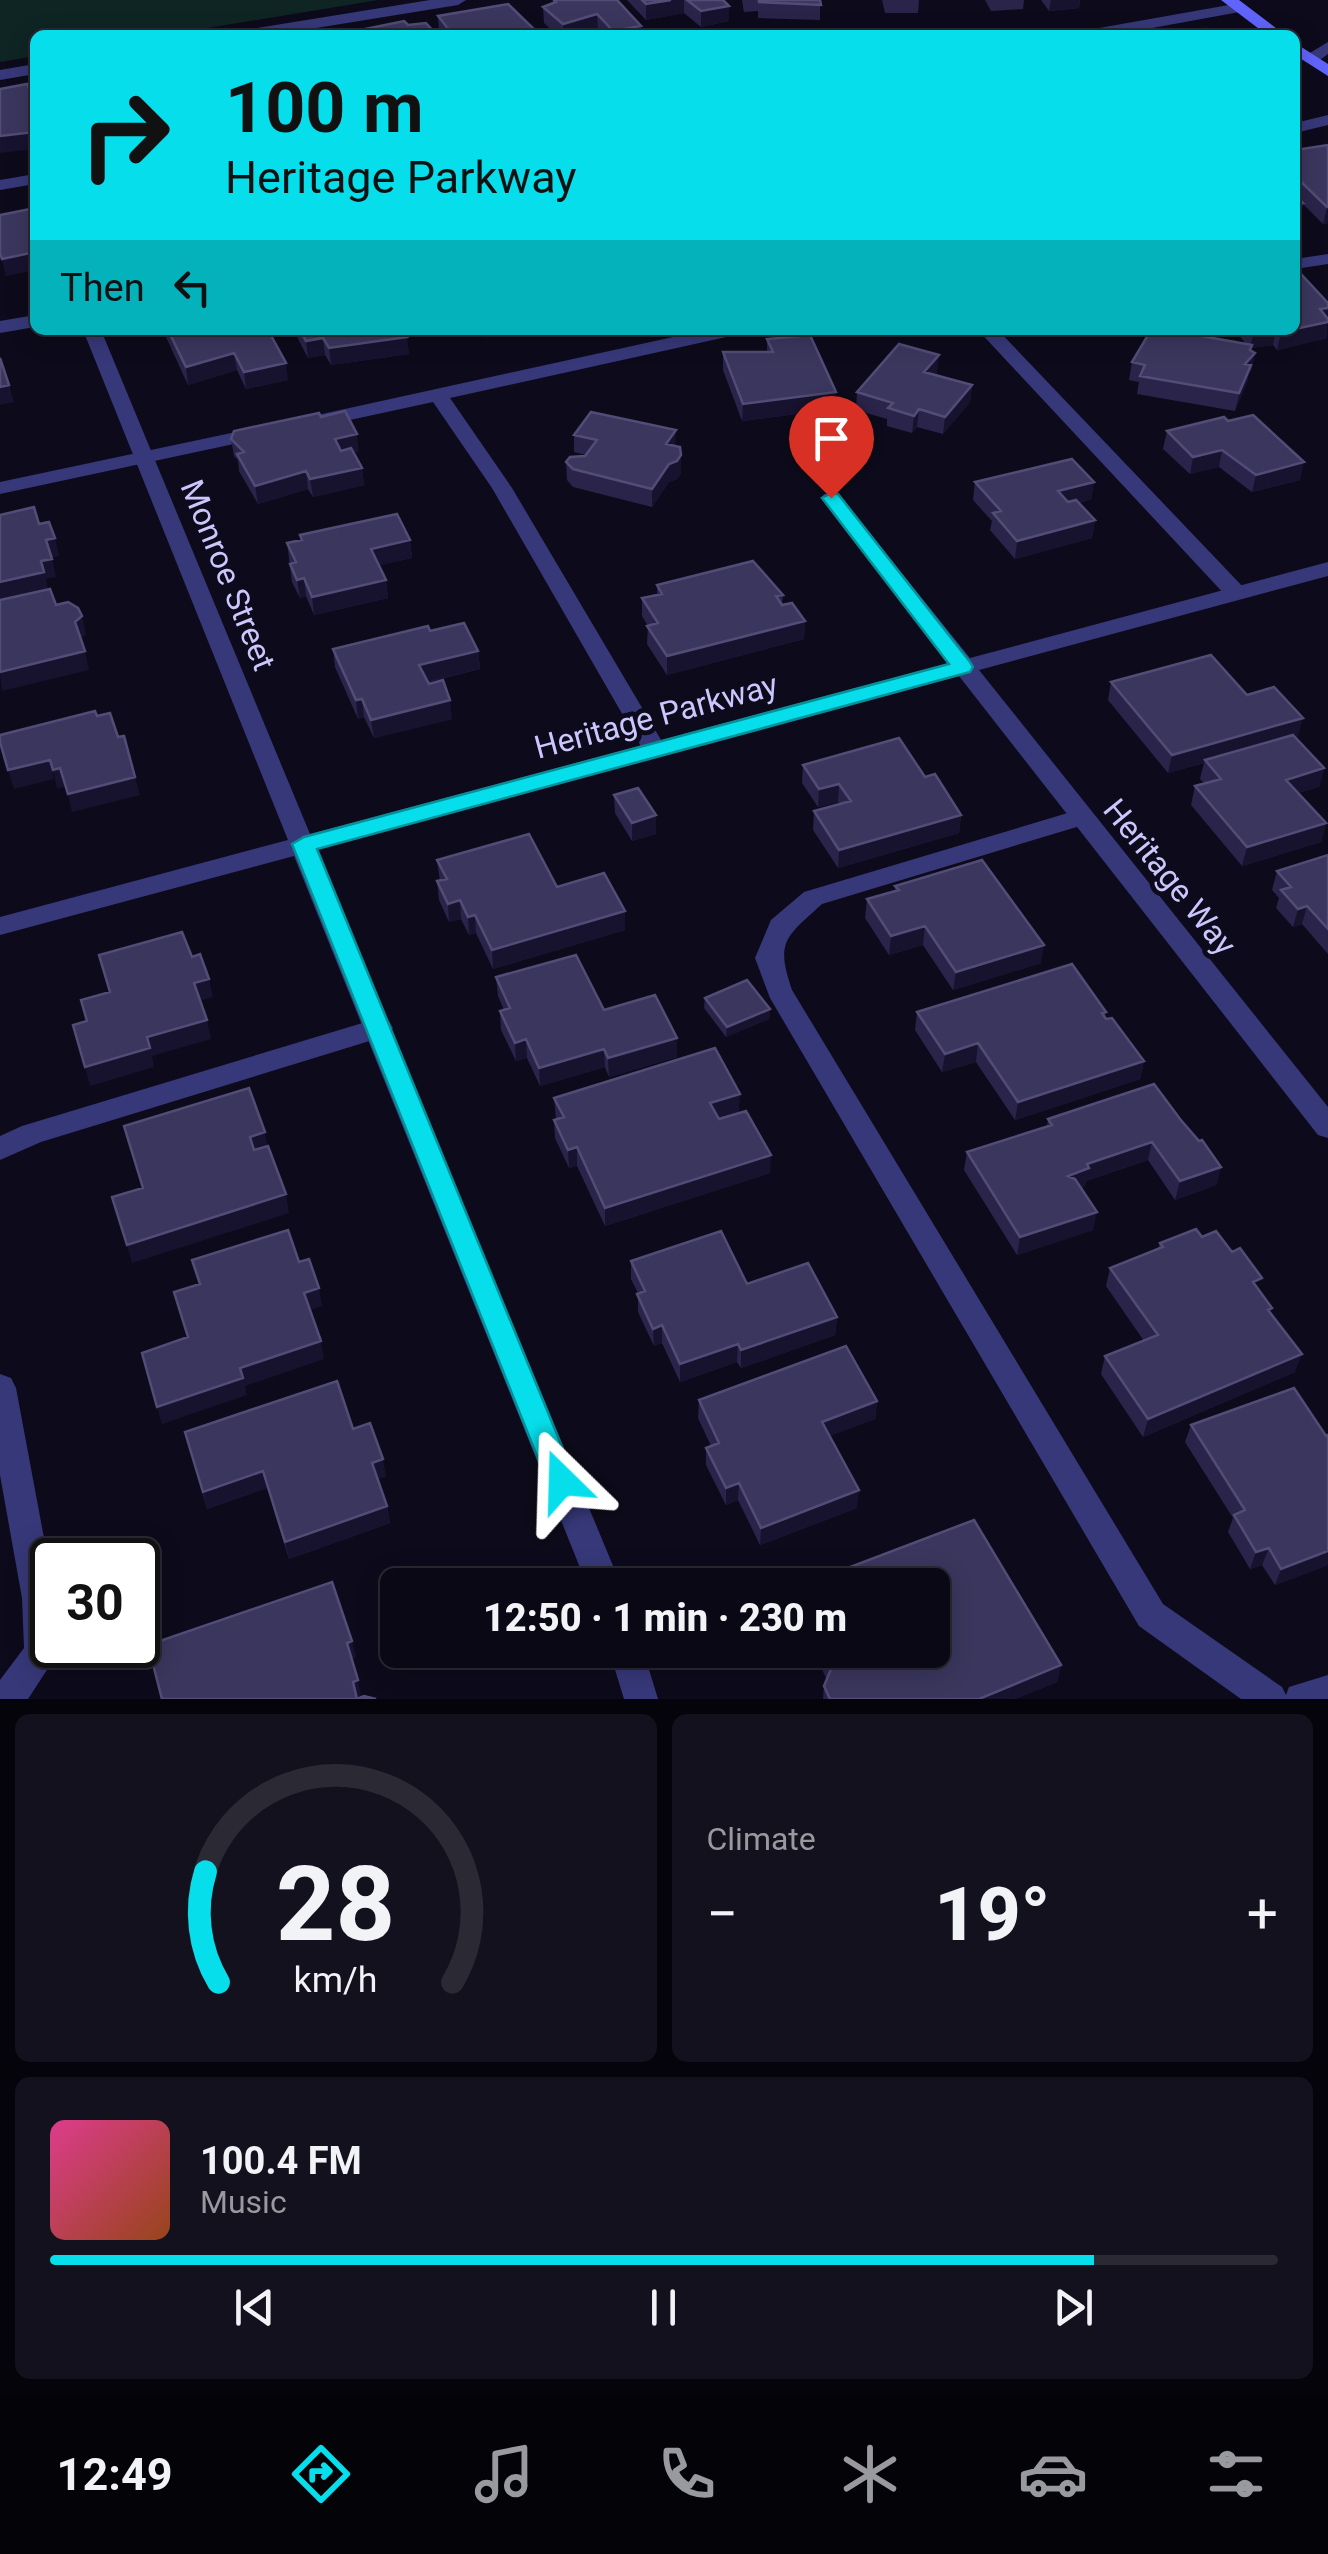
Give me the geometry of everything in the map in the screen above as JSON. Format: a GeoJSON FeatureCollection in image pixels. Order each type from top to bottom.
{"type":"FeatureCollection","features":[{"type":"Feature","properties":{"kind":"street"},"geometry":{"type":"LineString","coordinates":[[275,30],[458,0]]}},
{"type":"Feature","properties":{"kind":"street"},"geometry":{"type":"LineString","coordinates":[[1112,30],[1234,4],[1271,30]]}},
{"type":"Feature","properties":{"kind":"street"},"geometry":{"type":"LineString","coordinates":[[1311,59],[1328,47]]}},
{"type":"Feature","properties":{"kind":"street"},"geometry":{"type":"LineString","coordinates":[[1300,51],[1328,72]]}},
{"type":"Feature","properties":{"kind":"street"},"geometry":{"type":"LineString","coordinates":[[0,75],[30,71]]}},
{"type":"Feature","properties":{"kind":"street"},"geometry":{"type":"LineString","coordinates":[[1300,127],[1328,120]]}},
{"type":"Feature","properties":{"kind":"street"},"geometry":{"type":"LineString","coordinates":[[0,186],[30,180]]}},
{"type":"Feature","properties":{"kind":"street"},"geometry":{"type":"LineString","coordinates":[[1300,263],[1328,260]]}},
{"type":"Feature","properties":{"kind":"street"},"geometry":{"type":"LineString","coordinates":[[0,328],[30,322]]}},
{"type":"Feature","properties":{"kind":"street","name":"Monroe Street"},"geometry":{"type":"LineString","coordinates":[[94,335],[597,1568]]}},
{"type":"Feature","properties":{"kind":"street"},"geometry":{"type":"LineString","coordinates":[[0,488],[708,335]]}},
{"type":"Feature","properties":{"kind":"street"},"geometry":{"type":"LineString","coordinates":[[991,335],[1236,593]]}},
{"type":"Feature","properties":{"kind":"street"},"geometry":{"type":"LineString","coordinates":[[438,395],[502,488],[655,750]]}},
{"type":"Feature","properties":{"kind":"street","name":"Heritage Way"},"geometry":{"type":"LineString","coordinates":[[831,498],[1328,1127]]}},
{"type":"Feature","properties":{"kind":"street","name":"Heritage Parkway"},"geometry":{"type":"LineString","coordinates":[[0,926],[1328,569]]}},
{"type":"Feature","properties":{"kind":"street"},"geometry":{"type":"LineString","coordinates":[[1081,817],[813,898],[780,927],[768,958],[780,991],[1150,1615],[1270,1699]]}},
{"type":"Feature","properties":{"kind":"street"},"geometry":{"type":"LineString","coordinates":[[0,1149],[32,1134],[378,1028]]}},
{"type":"Feature","properties":{"kind":"street"},"geometry":{"type":"LineString","coordinates":[[0,1388],[39,1598],[41,1654],[7,1699]]}},
{"type":"Feature","properties":{"kind":"street"},"geometry":{"type":"LineString","coordinates":[[632,1668],[641,1699]]}},
{"type":"Feature","properties":{"kind":"street"},"geometry":{"type":"LineString","coordinates":[[1301,1699],[1328,1692]]}},
{"type":"Feature","properties":{"kind":"green space"},"geometry":{"type":"Polygon","coordinates":[[[0,0],[378,0],[195,30],[30,30],[30,57],[0,62],[0,0]]]}},
{"type":"Feature","properties":{"kind":"building"},"geometry":{"type":"Polygon","coordinates":[[[617,0],[641,26],[612,30],[597,14],[563,24],[543,7],[556,2],[617,0]]]}},
{"type":"Feature","properties":{"kind":"building"},"geometry":{"type":"Polygon","coordinates":[[[687,0],[723,0],[729,6],[701,11],[687,0]]]}},
{"type":"Feature","properties":{"kind":"building"},"geometry":{"type":"Polygon","coordinates":[[[820,0],[821,5],[759,2],[820,0]]]}},
{"type":"Feature","properties":{"kind":"building"},"geometry":{"type":"Polygon","coordinates":[[[508,4],[535,30],[449,30],[438,16],[508,4]]]}},
{"type":"Feature","properties":{"kind":"building"},"geometry":{"type":"Polygon","coordinates":[[[404,21],[408,25],[426,23],[432,30],[360,30],[404,21]]]}},
{"type":"Feature","properties":{"kind":"building"},"geometry":{"type":"Polygon","coordinates":[[[27,84],[30,133],[0,136],[0,89],[27,84]]]}},
{"type":"Feature","properties":{"kind":"building"},"geometry":{"type":"Polygon","coordinates":[[[1328,145],[1328,207],[1300,181],[1300,149],[1328,145]]]}},
{"type":"Feature","properties":{"kind":"building"},"geometry":{"type":"Polygon","coordinates":[[[30,209],[30,253],[2,259],[0,215],[30,209]]]}},
{"type":"Feature","properties":{"kind":"building"},"geometry":{"type":"Polygon","coordinates":[[[1300,273],[1328,303],[1328,308],[1320,309],[1328,322],[1300,328],[1300,273]]]}},
{"type":"Feature","properties":{"kind":"building"},"geometry":{"type":"Polygon","coordinates":[[[170,335],[271,335],[286,363],[244,372],[234,353],[186,367],[170,335]]]}},
{"type":"Feature","properties":{"kind":"building"},"geometry":{"type":"Polygon","coordinates":[[[303,335],[407,337],[329,348],[323,338],[306,341],[303,335]]]}},
{"type":"Feature","properties":{"kind":"building"},"geometry":{"type":"Polygon","coordinates":[[[810,335],[836,392],[743,404],[723,352],[773,352],[767,339],[810,335]]]}},
{"type":"Feature","properties":{"kind":"building"},"geometry":{"type":"Polygon","coordinates":[[[1148,335],[1196,335],[1252,345],[1250,350],[1255,353],[1245,364],[1251,365],[1239,393],[1140,376],[1145,365],[1132,362],[1148,335]]]}},
{"type":"Feature","properties":{"kind":"building"},"geometry":{"type":"Polygon","coordinates":[[[899,344],[939,355],[924,372],[972,385],[945,417],[919,409],[914,416],[888,408],[893,403],[857,392],[899,344]]]}},
{"type":"Feature","properties":{"kind":"building"},"geometry":{"type":"Polygon","coordinates":[[[0,358],[9,385],[0,387],[0,358]]]}},
{"type":"Feature","properties":{"kind":"building"},"geometry":{"type":"Polygon","coordinates":[[[345,411],[357,434],[335,439],[341,451],[351,448],[362,468],[310,479],[306,471],[255,486],[237,454],[244,452],[231,439],[234,431],[345,411]]]}},
{"type":"Feature","properties":{"kind":"building"},"geometry":{"type":"Polygon","coordinates":[[[591,412],[676,430],[666,444],[680,447],[681,455],[669,464],[652,489],[573,469],[566,462],[570,457],[585,456],[597,440],[574,435],[591,412]]]}},
{"type":"Feature","properties":{"kind":"building"},"geometry":{"type":"Polygon","coordinates":[[[1253,415],[1304,462],[1256,475],[1222,450],[1193,457],[1167,431],[1224,417],[1228,421],[1253,415]]]}},
{"type":"Feature","properties":{"kind":"building"},"geometry":{"type":"Polygon","coordinates":[[[1072,459],[1094,482],[1058,491],[1068,502],[1076,500],[1095,520],[1017,541],[993,513],[1001,511],[975,482],[1072,459]]]}},
{"type":"Feature","properties":{"kind":"building"},"geometry":{"type":"Polygon","coordinates":[[[34,507],[39,524],[49,522],[55,538],[46,540],[52,559],[41,561],[44,572],[0,582],[0,515],[34,507]]]}},
{"type":"Feature","properties":{"kind":"building"},"geometry":{"type":"Polygon","coordinates":[[[397,514],[410,540],[371,549],[386,580],[312,597],[304,578],[297,580],[290,564],[296,562],[287,543],[302,540],[300,535],[397,514]]]}},
{"type":"Feature","properties":{"kind":"building"},"geometry":{"type":"Polygon","coordinates":[[[753,561],[783,595],[776,596],[782,605],[792,603],[805,621],[667,656],[647,626],[658,623],[642,598],[662,594],[657,585],[753,561]]]}},
{"type":"Feature","properties":{"kind":"building"},"geometry":{"type":"Polygon","coordinates":[[[50,589],[56,605],[68,602],[78,608],[82,616],[75,622],[85,651],[0,672],[0,600],[50,589]]]}},
{"type":"Feature","properties":{"kind":"building"},"geometry":{"type":"Polygon","coordinates":[[[464,623],[478,651],[419,665],[429,684],[443,680],[450,700],[371,720],[362,699],[356,700],[333,649],[428,626],[430,631],[464,623]]]}},
{"type":"Feature","properties":{"kind":"building"},"geometry":{"type":"Polygon","coordinates":[[[1211,655],[1247,695],[1274,687],[1303,718],[1172,755],[1111,682],[1211,655]]]}},
{"type":"Feature","properties":{"kind":"building"},"geometry":{"type":"Polygon","coordinates":[[[95,711],[97,716],[110,713],[118,737],[124,736],[135,777],[68,794],[60,768],[53,770],[50,760],[8,770],[0,735],[95,711]]]}},
{"type":"Feature","properties":{"kind":"building"},"geometry":{"type":"Polygon","coordinates":[[[1293,735],[1324,768],[1286,780],[1326,823],[1247,847],[1195,786],[1221,779],[1205,760],[1293,735]]]}},
{"type":"Feature","properties":{"kind":"building"},"geometry":{"type":"Polygon","coordinates":[[[899,738],[925,777],[935,774],[961,815],[839,850],[814,811],[851,801],[839,784],[819,789],[803,765],[899,738]]]}},
{"type":"Feature","properties":{"kind":"building"},"geometry":{"type":"Polygon","coordinates":[[[638,788],[656,815],[632,823],[614,795],[638,788]]]}},
{"type":"Feature","properties":{"kind":"building"},"geometry":{"type":"Polygon","coordinates":[[[529,834],[557,887],[604,873],[625,911],[492,950],[475,915],[468,917],[460,900],[448,904],[437,881],[447,879],[437,860],[529,834]]]}},
{"type":"Feature","properties":{"kind":"building"},"geometry":{"type":"Polygon","coordinates":[[[1328,855],[1328,929],[1307,906],[1298,909],[1281,890],[1291,887],[1277,871],[1328,855]]]}},
{"type":"Feature","properties":{"kind":"building"},"geometry":{"type":"Polygon","coordinates":[[[982,860],[1044,945],[956,972],[925,926],[891,936],[867,899],[899,890],[895,886],[982,860]]]}},
{"type":"Feature","properties":{"kind":"building"},"geometry":{"type":"Polygon","coordinates":[[[182,932],[192,957],[200,954],[209,979],[194,983],[207,1020],[147,1037],[150,1048],[85,1067],[73,1025],[87,1021],[81,1000],[110,992],[99,955],[182,932]]]}},
{"type":"Feature","properties":{"kind":"building"},"geometry":{"type":"Polygon","coordinates":[[[576,955],[604,1010],[655,995],[677,1038],[608,1058],[604,1049],[539,1068],[526,1039],[515,1043],[500,1011],[510,1008],[496,977],[576,955]]]}},
{"type":"Feature","properties":{"kind":"building"},"geometry":{"type":"Polygon","coordinates":[[[1072,964],[1106,1012],[1102,1013],[1106,1019],[1112,1018],[1144,1061],[1018,1102],[978,1043],[945,1054],[917,1012],[1072,964]]]}},
{"type":"Feature","properties":{"kind":"building"},"geometry":{"type":"Polygon","coordinates":[[[747,980],[770,1009],[727,1027],[705,998],[747,980]]]}},
{"type":"Feature","properties":{"kind":"building"},"geometry":{"type":"Polygon","coordinates":[[[715,1048],[740,1094],[710,1103],[719,1119],[746,1111],[771,1155],[605,1208],[577,1147],[568,1150],[554,1120],[564,1117],[554,1098],[715,1048]]]}},
{"type":"Feature","properties":{"kind":"building"},"geometry":{"type":"Polygon","coordinates":[[[1154,1084],[1221,1167],[1180,1181],[1152,1142],[1087,1164],[1089,1168],[1068,1176],[1075,1179],[1097,1212],[1020,1237],[967,1152],[1052,1125],[1048,1119],[1154,1084]]]}},
{"type":"Feature","properties":{"kind":"building"},"geometry":{"type":"Polygon","coordinates":[[[249,1088],[265,1132],[250,1137],[254,1150],[268,1146],[286,1194],[127,1245],[112,1197],[143,1188],[124,1126],[249,1088]]]}},
{"type":"Feature","properties":{"kind":"building"},"geometry":{"type":"Polygon","coordinates":[[[1196,1229],[1202,1237],[1216,1231],[1232,1252],[1240,1248],[1262,1278],[1253,1282],[1272,1308],[1268,1310],[1302,1354],[1148,1419],[1105,1356],[1158,1335],[1110,1268],[1196,1229]]]}},
{"type":"Feature","properties":{"kind":"building"},"geometry":{"type":"Polygon","coordinates":[[[288,1230],[299,1262],[309,1259],[319,1288],[304,1293],[321,1341],[240,1368],[243,1378],[157,1407],[142,1353],[188,1337],[174,1292],[200,1284],[192,1260],[288,1230]]]}},
{"type":"Feature","properties":{"kind":"building"},"geometry":{"type":"Polygon","coordinates":[[[721,1231],[747,1284],[808,1263],[837,1317],[741,1350],[738,1344],[680,1364],[662,1325],[653,1329],[637,1294],[645,1291],[631,1261],[721,1231]]]}},
{"type":"Feature","properties":{"kind":"building"},"geometry":{"type":"Polygon","coordinates":[[[846,1346],[877,1401],[822,1422],[859,1490],[761,1528],[739,1483],[726,1488],[706,1448],[719,1443],[699,1400],[846,1346]]]}},
{"type":"Feature","properties":{"kind":"building"},"geometry":{"type":"Polygon","coordinates":[[[337,1381],[353,1429],[370,1423],[383,1459],[372,1463],[387,1506],[285,1542],[263,1471],[203,1492],[185,1432],[337,1381]]]}},
{"type":"Feature","properties":{"kind":"building"},"geometry":{"type":"Polygon","coordinates":[[[1294,1388],[1328,1435],[1328,1551],[1281,1569],[1269,1548],[1256,1552],[1234,1515],[1245,1510],[1191,1425],[1294,1388]]]}},
{"type":"Feature","properties":{"kind":"building"},"geometry":{"type":"Polygon","coordinates":[[[974,1520],[1061,1665],[979,1699],[830,1699],[824,1686],[831,1668],[950,1668],[950,1568],[848,1568],[974,1520]]]}},
{"type":"Feature","properties":{"kind":"building"},"geometry":{"type":"Polygon","coordinates":[[[332,1582],[352,1641],[347,1643],[358,1680],[353,1682],[357,1699],[162,1699],[154,1668],[160,1668],[160,1641],[332,1582]]]}},
{"type":"Feature","properties":{"kind":"route"},"geometry":{"type":"LineString","coordinates":[[562,1481],[304,844],[962,667],[831,498]]}}]}
